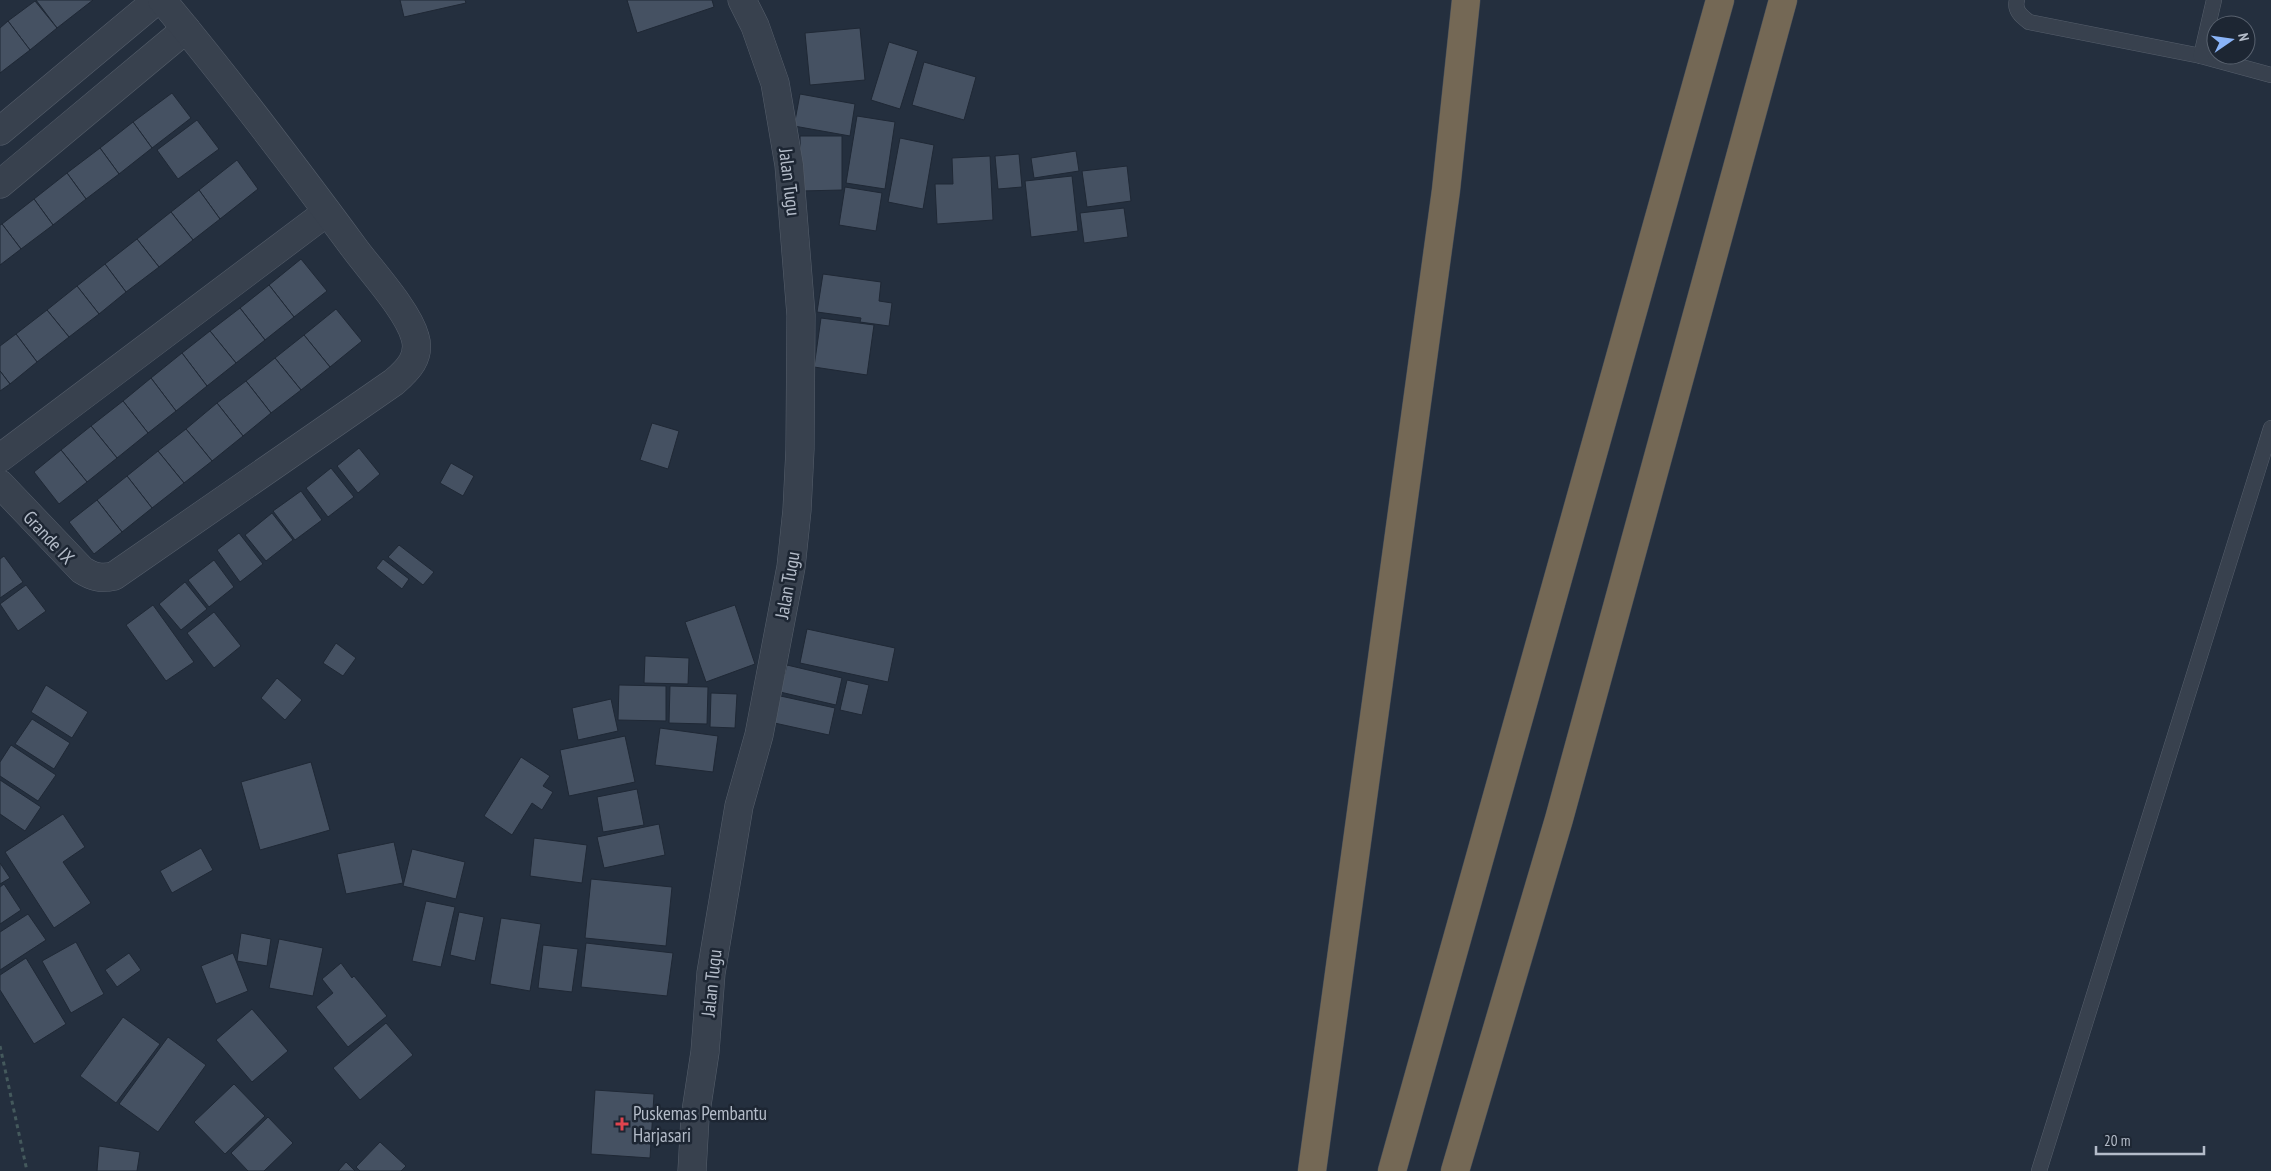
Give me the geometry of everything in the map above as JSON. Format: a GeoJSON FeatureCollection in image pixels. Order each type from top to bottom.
{"type":"FeatureCollection","features":[{"type":"Feature","properties":{"kind":"highway"},"geometry":{"type":"LineString","coordinates":[[1312,1171],[1446,190],[1466,0]]}},
{"type":"Feature","properties":{"kind":"highway"},"geometry":{"type":"LineString","coordinates":[[1392,1171],[1720,0]]}},
{"type":"Feature","properties":{"kind":"highway"},"geometry":{"type":"LineString","coordinates":[[1455,1171],[1559,819],[1782,0]]}},
{"type":"Feature","properties":{"kind":"street"},"geometry":{"type":"LineString","coordinates":[[0,131],[158,0]]}},
{"type":"Feature","properties":{"kind":"street"},"geometry":{"type":"LineString","coordinates":[[0,458],[327,212],[162,0]]}},
{"type":"Feature","properties":{"kind":"street","name":"Jalan Tugu"},"geometry":{"type":"LineString","coordinates":[[692,1171],[695,1118],[704,1052],[711,973],[740,806],[759,735],[791,568],[797,510],[800,449],[801,314],[789,165],[774,83],[755,26],[742,0]]}},
{"type":"Feature","properties":{"kind":"street"},"geometry":{"type":"LineString","coordinates":[[0,184],[186,29]]}},
{"type":"Feature","properties":{"kind":"street","name":"Grande IX"},"geometry":{"type":"LineString","coordinates":[[0,484],[70,560],[92,576],[104,579],[123,572],[394,382],[408,369],[415,357],[417,347],[415,336],[407,320],[327,212]]}},
{"type":"Feature","properties":{"kind":"lane"},"geometry":{"type":"LineString","coordinates":[[2017,0],[2016,5],[2020,15],[2029,22],[2201,56],[2271,75]]}},
{"type":"Feature","properties":{"kind":"lane"},"geometry":{"type":"LineString","coordinates":[[2201,56],[2214,0]]}},
{"type":"Feature","properties":{"kind":"lane"},"geometry":{"type":"LineString","coordinates":[[2039,1171],[2271,428]]}},
{"type":"Feature","properties":{"kind":"path"},"geometry":{"type":"LineString","coordinates":[[0,1046],[26,1171]]}},
{"type":"Feature","properties":{"kind":"building"},"geometry":{"type":"Polygon","coordinates":[[[36,0],[93,0],[57,28],[36,0]]]}},
{"type":"Feature","properties":{"kind":"building"},"geometry":{"type":"Polygon","coordinates":[[[400,0],[465,0],[466,3],[404,17],[400,0]]]}},
{"type":"Feature","properties":{"kind":"building"},"geometry":{"type":"Polygon","coordinates":[[[627,0],[712,0],[714,7],[637,33],[627,0]]]}},
{"type":"Feature","properties":{"kind":"building"},"geometry":{"type":"Polygon","coordinates":[[[35,1],[57,28],[30,50],[8,21],[35,1]]]}},
{"type":"Feature","properties":{"kind":"building"},"geometry":{"type":"Polygon","coordinates":[[[8,21],[30,50],[0,73],[0,28],[8,21]]]}},
{"type":"Feature","properties":{"kind":"building"},"geometry":{"type":"Polygon","coordinates":[[[860,28],[865,80],[810,85],[805,33],[860,28]]]}},
{"type":"Feature","properties":{"kind":"building"},"geometry":{"type":"Polygon","coordinates":[[[889,42],[918,51],[900,109],[871,100],[889,42]]]}},
{"type":"Feature","properties":{"kind":"building"},"geometry":{"type":"Polygon","coordinates":[[[924,62],[976,77],[964,120],[912,105],[924,62]]]}},
{"type":"Feature","properties":{"kind":"building"},"geometry":{"type":"Polygon","coordinates":[[[172,93],[191,118],[152,148],[133,122],[172,93]]]}},
{"type":"Feature","properties":{"kind":"building"},"geometry":{"type":"Polygon","coordinates":[[[800,94],[855,104],[850,136],[794,126],[800,94]]]}},
{"type":"Feature","properties":{"kind":"building"},"geometry":{"type":"Polygon","coordinates":[[[857,116],[895,122],[885,189],[846,183],[857,116]]]}},
{"type":"Feature","properties":{"kind":"building"},"geometry":{"type":"Polygon","coordinates":[[[197,120],[219,149],[178,179],[157,150],[197,120]]]}},
{"type":"Feature","properties":{"kind":"building"},"geometry":{"type":"Polygon","coordinates":[[[133,122],[152,148],[119,174],[100,148],[133,122]]]}},
{"type":"Feature","properties":{"kind":"building"},"geometry":{"type":"Polygon","coordinates":[[[800,136],[842,136],[842,190],[801,191],[800,136]]]}},
{"type":"Feature","properties":{"kind":"building"},"geometry":{"type":"Polygon","coordinates":[[[900,138],[934,145],[923,209],[888,202],[900,138]]]}},
{"type":"Feature","properties":{"kind":"building"},"geometry":{"type":"Polygon","coordinates":[[[100,148],[119,174],[86,199],[67,173],[100,148]]]}},
{"type":"Feature","properties":{"kind":"building"},"geometry":{"type":"Polygon","coordinates":[[[1076,151],[1079,171],[1034,178],[1031,158],[1076,151]]]}},
{"type":"Feature","properties":{"kind":"building"},"geometry":{"type":"Polygon","coordinates":[[[1019,154],[1022,187],[998,189],[995,156],[1019,154]]]}},
{"type":"Feature","properties":{"kind":"building"},"geometry":{"type":"Polygon","coordinates":[[[990,156],[993,220],[937,224],[935,184],[953,184],[952,158],[990,156]]]}},
{"type":"Feature","properties":{"kind":"building"},"geometry":{"type":"Polygon","coordinates":[[[237,160],[258,189],[220,219],[199,190],[237,160]]]}},
{"type":"Feature","properties":{"kind":"building"},"geometry":{"type":"Polygon","coordinates":[[[1127,166],[1131,201],[1087,207],[1082,171],[1127,166]]]}},
{"type":"Feature","properties":{"kind":"building"},"geometry":{"type":"Polygon","coordinates":[[[67,173],[86,199],[53,225],[34,199],[67,173]]]}},
{"type":"Feature","properties":{"kind":"building"},"geometry":{"type":"Polygon","coordinates":[[[1072,176],[1078,231],[1031,237],[1025,181],[1072,176]]]}},
{"type":"Feature","properties":{"kind":"building"},"geometry":{"type":"Polygon","coordinates":[[[845,187],[882,193],[876,231],[839,225],[845,187]]]}},
{"type":"Feature","properties":{"kind":"building"},"geometry":{"type":"Polygon","coordinates":[[[199,190],[220,219],[193,240],[171,212],[199,190]]]}},
{"type":"Feature","properties":{"kind":"building"},"geometry":{"type":"Polygon","coordinates":[[[34,199],[53,225],[21,249],[2,224],[34,199]]]}},
{"type":"Feature","properties":{"kind":"building"},"geometry":{"type":"Polygon","coordinates":[[[1124,208],[1128,237],[1084,243],[1080,213],[1124,208]]]}},
{"type":"Feature","properties":{"kind":"building"},"geometry":{"type":"Polygon","coordinates":[[[171,212],[193,240],[159,267],[137,239],[171,212]]]}},
{"type":"Feature","properties":{"kind":"building"},"geometry":{"type":"Polygon","coordinates":[[[2,224],[21,249],[0,265],[0,225],[2,224]]]}},
{"type":"Feature","properties":{"kind":"building"},"geometry":{"type":"Polygon","coordinates":[[[137,239],[159,267],[126,292],[105,264],[137,239]]]}},
{"type":"Feature","properties":{"kind":"building"},"geometry":{"type":"Polygon","coordinates":[[[301,259],[327,291],[294,317],[269,285],[301,259]]]}},
{"type":"Feature","properties":{"kind":"building"},"geometry":{"type":"Polygon","coordinates":[[[105,264],[126,292],[99,314],[77,286],[105,264]]]}},
{"type":"Feature","properties":{"kind":"building"},"geometry":{"type":"Polygon","coordinates":[[[823,274],[881,282],[879,301],[892,303],[889,326],[860,322],[861,318],[817,312],[823,274]]]}},
{"type":"Feature","properties":{"kind":"building"},"geometry":{"type":"Polygon","coordinates":[[[269,285],[294,317],[265,340],[240,308],[269,285]]]}},
{"type":"Feature","properties":{"kind":"building"},"geometry":{"type":"Polygon","coordinates":[[[77,286],[99,314],[69,337],[47,310],[77,286]]]}},
{"type":"Feature","properties":{"kind":"building"},"geometry":{"type":"Polygon","coordinates":[[[240,308],[265,340],[236,363],[210,331],[240,308]]]}},
{"type":"Feature","properties":{"kind":"building"},"geometry":{"type":"Polygon","coordinates":[[[336,309],[362,341],[330,367],[304,335],[336,309]]]}},
{"type":"Feature","properties":{"kind":"building"},"geometry":{"type":"Polygon","coordinates":[[[47,310],[69,337],[37,362],[16,334],[47,310]]]}},
{"type":"Feature","properties":{"kind":"building"},"geometry":{"type":"Polygon","coordinates":[[[821,318],[874,325],[867,375],[814,367],[821,318]]]}},
{"type":"Feature","properties":{"kind":"building"},"geometry":{"type":"Polygon","coordinates":[[[210,331],[236,363],[207,386],[182,353],[210,331]]]}},
{"type":"Feature","properties":{"kind":"building"},"geometry":{"type":"Polygon","coordinates":[[[16,334],[37,362],[10,384],[0,371],[0,346],[16,334]]]}},
{"type":"Feature","properties":{"kind":"building"},"geometry":{"type":"Polygon","coordinates":[[[304,335],[330,367],[301,390],[275,358],[304,335]]]}},
{"type":"Feature","properties":{"kind":"building"},"geometry":{"type":"Polygon","coordinates":[[[182,353],[207,386],[176,411],[151,378],[182,353]]]}},
{"type":"Feature","properties":{"kind":"building"},"geometry":{"type":"Polygon","coordinates":[[[275,358],[301,390],[271,413],[246,381],[275,358]]]}},
{"type":"Feature","properties":{"kind":"building"},"geometry":{"type":"Polygon","coordinates":[[[0,371],[10,384],[0,391],[0,371]]]}},
{"type":"Feature","properties":{"kind":"building"},"geometry":{"type":"Polygon","coordinates":[[[151,378],[176,411],[148,433],[123,401],[151,378]]]}},
{"type":"Feature","properties":{"kind":"building"},"geometry":{"type":"Polygon","coordinates":[[[246,381],[271,413],[243,436],[217,403],[246,381]]]}},
{"type":"Feature","properties":{"kind":"building"},"geometry":{"type":"Polygon","coordinates":[[[123,401],[148,433],[117,458],[91,426],[123,401]]]}},
{"type":"Feature","properties":{"kind":"building"},"geometry":{"type":"Polygon","coordinates":[[[217,403],[243,436],[212,461],[186,429],[217,403]]]}},
{"type":"Feature","properties":{"kind":"building"},"geometry":{"type":"Polygon","coordinates":[[[652,423],[679,431],[668,469],[640,460],[652,423]]]}},
{"type":"Feature","properties":{"kind":"building"},"geometry":{"type":"Polygon","coordinates":[[[91,426],[117,458],[87,482],[61,450],[91,426]]]}},
{"type":"Feature","properties":{"kind":"building"},"geometry":{"type":"Polygon","coordinates":[[[186,429],[212,461],[184,483],[158,451],[186,429]]]}},
{"type":"Feature","properties":{"kind":"building"},"geometry":{"type":"Polygon","coordinates":[[[359,448],[380,474],[358,493],[337,466],[359,448]]]}},
{"type":"Feature","properties":{"kind":"building"},"geometry":{"type":"Polygon","coordinates":[[[61,450],[87,482],[59,504],[34,472],[61,450]]]}},
{"type":"Feature","properties":{"kind":"building"},"geometry":{"type":"Polygon","coordinates":[[[158,451],[184,483],[152,508],[127,476],[158,451]]]}},
{"type":"Feature","properties":{"kind":"building"},"geometry":{"type":"Polygon","coordinates":[[[451,463],[474,476],[463,496],[440,483],[451,463]]]}},
{"type":"Feature","properties":{"kind":"building"},"geometry":{"type":"Polygon","coordinates":[[[331,468],[354,497],[328,517],[306,488],[331,468]]]}},
{"type":"Feature","properties":{"kind":"building"},"geometry":{"type":"Polygon","coordinates":[[[127,476],[152,508],[122,532],[97,500],[127,476]]]}},
{"type":"Feature","properties":{"kind":"building"},"geometry":{"type":"Polygon","coordinates":[[[301,491],[322,520],[295,540],[273,511],[301,491]]]}},
{"type":"Feature","properties":{"kind":"building"},"geometry":{"type":"Polygon","coordinates":[[[97,500],[122,532],[94,554],[69,522],[97,500]]]}},
{"type":"Feature","properties":{"kind":"building"},"geometry":{"type":"Polygon","coordinates":[[[272,513],[293,540],[266,561],[245,535],[272,513]]]}},
{"type":"Feature","properties":{"kind":"building"},"geometry":{"type":"Polygon","coordinates":[[[239,533],[263,564],[240,582],[217,550],[239,533]]]}},
{"type":"Feature","properties":{"kind":"building"},"geometry":{"type":"Polygon","coordinates":[[[399,545],[434,572],[423,585],[388,557],[399,545]]]}},
{"type":"Feature","properties":{"kind":"building"},"geometry":{"type":"Polygon","coordinates":[[[4,556],[23,582],[0,598],[0,559],[4,556]]]}},
{"type":"Feature","properties":{"kind":"building"},"geometry":{"type":"Polygon","coordinates":[[[383,559],[409,579],[402,589],[376,568],[383,559]]]}},
{"type":"Feature","properties":{"kind":"building"},"geometry":{"type":"Polygon","coordinates":[[[214,560],[234,587],[209,607],[188,580],[214,560]]]}},
{"type":"Feature","properties":{"kind":"building"},"geometry":{"type":"Polygon","coordinates":[[[185,582],[207,609],[181,630],[159,604],[185,582]]]}},
{"type":"Feature","properties":{"kind":"building"},"geometry":{"type":"Polygon","coordinates":[[[26,585],[46,611],[18,631],[0,604],[26,585]]]}},
{"type":"Feature","properties":{"kind":"building"},"geometry":{"type":"Polygon","coordinates":[[[153,605],[194,662],[166,681],[126,625],[153,605]]]}},
{"type":"Feature","properties":{"kind":"building"},"geometry":{"type":"Polygon","coordinates":[[[735,605],[755,664],[706,682],[685,622],[735,605]]]}},
{"type":"Feature","properties":{"kind":"building"},"geometry":{"type":"Polygon","coordinates":[[[214,612],[241,646],[214,668],[187,633],[214,612]]]}},
{"type":"Feature","properties":{"kind":"building"},"geometry":{"type":"Polygon","coordinates":[[[807,629],[895,648],[888,682],[800,663],[807,629]]]}},
{"type":"Feature","properties":{"kind":"building"},"geometry":{"type":"Polygon","coordinates":[[[336,643],[356,658],[343,676],[323,663],[336,643]]]}},
{"type":"Feature","properties":{"kind":"building"},"geometry":{"type":"Polygon","coordinates":[[[645,656],[689,658],[688,684],[644,683],[645,656]]]}},
{"type":"Feature","properties":{"kind":"building"},"geometry":{"type":"Polygon","coordinates":[[[787,665],[842,678],[836,705],[780,692],[787,665]]]}},
{"type":"Feature","properties":{"kind":"building"},"geometry":{"type":"Polygon","coordinates":[[[277,678],[302,700],[285,720],[261,698],[277,678]]]}},
{"type":"Feature","properties":{"kind":"building"},"geometry":{"type":"Polygon","coordinates":[[[847,680],[869,685],[862,715],[840,710],[847,680]]]}},
{"type":"Feature","properties":{"kind":"building"},"geometry":{"type":"Polygon","coordinates":[[[46,685],[88,712],[72,738],[31,712],[46,685]]]}},
{"type":"Feature","properties":{"kind":"building"},"geometry":{"type":"Polygon","coordinates":[[[619,685],[666,686],[666,721],[618,720],[619,685]]]}},
{"type":"Feature","properties":{"kind":"building"},"geometry":{"type":"Polygon","coordinates":[[[670,686],[708,687],[707,724],[669,723],[670,686]]]}},
{"type":"Feature","properties":{"kind":"building"},"geometry":{"type":"Polygon","coordinates":[[[711,693],[737,694],[735,728],[710,727],[711,693]]]}},
{"type":"Feature","properties":{"kind":"building"},"geometry":{"type":"Polygon","coordinates":[[[776,695],[835,708],[829,735],[770,722],[776,695]]]}},
{"type":"Feature","properties":{"kind":"building"},"geometry":{"type":"Polygon","coordinates":[[[611,699],[618,731],[578,740],[572,708],[611,699]]]}},
{"type":"Feature","properties":{"kind":"building"},"geometry":{"type":"Polygon","coordinates":[[[32,719],[70,743],[54,769],[15,744],[32,719]]]}},
{"type":"Feature","properties":{"kind":"building"},"geometry":{"type":"Polygon","coordinates":[[[660,728],[718,736],[713,772],[655,765],[660,728]]]}},
{"type":"Feature","properties":{"kind":"building"},"geometry":{"type":"Polygon","coordinates":[[[625,736],[635,782],[569,796],[560,750],[625,736]]]}},
{"type":"Feature","properties":{"kind":"building"},"geometry":{"type":"Polygon","coordinates":[[[11,745],[56,775],[38,801],[0,776],[0,762],[11,745]]]}},
{"type":"Feature","properties":{"kind":"building"},"geometry":{"type":"Polygon","coordinates":[[[521,757],[550,776],[543,786],[553,792],[542,810],[532,803],[512,835],[484,816],[521,757]]]}},
{"type":"Feature","properties":{"kind":"building"},"geometry":{"type":"Polygon","coordinates":[[[311,762],[330,830],[260,850],[241,782],[311,762]]]}},
{"type":"Feature","properties":{"kind":"building"},"geometry":{"type":"Polygon","coordinates":[[[0,780],[41,807],[25,831],[0,814],[0,780]]]}},
{"type":"Feature","properties":{"kind":"building"},"geometry":{"type":"Polygon","coordinates":[[[637,789],[644,825],[603,832],[597,797],[637,789]]]}},
{"type":"Feature","properties":{"kind":"building"},"geometry":{"type":"Polygon","coordinates":[[[63,814],[85,847],[63,862],[91,903],[54,928],[5,852],[63,814]]]}},
{"type":"Feature","properties":{"kind":"building"},"geometry":{"type":"Polygon","coordinates":[[[659,824],[665,855],[604,868],[597,837],[659,824]]]}},
{"type":"Feature","properties":{"kind":"building"},"geometry":{"type":"Polygon","coordinates":[[[534,838],[587,845],[582,883],[530,876],[534,838]]]}},
{"type":"Feature","properties":{"kind":"building"},"geometry":{"type":"Polygon","coordinates":[[[394,842],[403,883],[346,894],[337,854],[394,842]]]}},
{"type":"Feature","properties":{"kind":"building"},"geometry":{"type":"Polygon","coordinates":[[[201,848],[213,870],[172,893],[160,871],[201,848]]]}},
{"type":"Feature","properties":{"kind":"building"},"geometry":{"type":"Polygon","coordinates":[[[412,849],[465,862],[456,899],[403,886],[412,849]]]}},
{"type":"Feature","properties":{"kind":"building"},"geometry":{"type":"Polygon","coordinates":[[[0,863],[10,878],[0,884],[0,863]]]}},
{"type":"Feature","properties":{"kind":"building"},"geometry":{"type":"Polygon","coordinates":[[[591,879],[672,887],[666,946],[585,938],[591,879]]]}},
{"type":"Feature","properties":{"kind":"building"},"geometry":{"type":"Polygon","coordinates":[[[4,884],[21,910],[0,924],[0,887],[4,884]]]}},
{"type":"Feature","properties":{"kind":"building"},"geometry":{"type":"Polygon","coordinates":[[[426,901],[455,907],[441,967],[412,961],[426,901]]]}},
{"type":"Feature","properties":{"kind":"building"},"geometry":{"type":"Polygon","coordinates":[[[459,912],[484,917],[475,961],[450,955],[459,912]]]}},
{"type":"Feature","properties":{"kind":"building"},"geometry":{"type":"Polygon","coordinates":[[[28,914],[46,940],[0,970],[0,932],[28,914]]]}},
{"type":"Feature","properties":{"kind":"building"},"geometry":{"type":"Polygon","coordinates":[[[501,918],[541,924],[530,991],[490,984],[501,918]]]}},
{"type":"Feature","properties":{"kind":"building"},"geometry":{"type":"Polygon","coordinates":[[[241,933],[271,939],[267,966],[237,961],[241,933]]]}},
{"type":"Feature","properties":{"kind":"building"},"geometry":{"type":"Polygon","coordinates":[[[279,939],[323,948],[313,996],[269,988],[279,939]]]}},
{"type":"Feature","properties":{"kind":"building"},"geometry":{"type":"Polygon","coordinates":[[[76,942],[104,994],[71,1013],[42,961],[76,942]]]}},
{"type":"Feature","properties":{"kind":"building"},"geometry":{"type":"Polygon","coordinates":[[[586,943],[673,953],[667,996],[581,987],[586,943]]]}},
{"type":"Feature","properties":{"kind":"building"},"geometry":{"type":"Polygon","coordinates":[[[543,945],[578,949],[572,992],[538,988],[543,945]]]}},
{"type":"Feature","properties":{"kind":"building"},"geometry":{"type":"Polygon","coordinates":[[[129,953],[141,970],[117,987],[105,970],[129,953]]]}},
{"type":"Feature","properties":{"kind":"building"},"geometry":{"type":"Polygon","coordinates":[[[233,953],[248,991],[216,1004],[201,966],[233,953]]]}},
{"type":"Feature","properties":{"kind":"building"},"geometry":{"type":"Polygon","coordinates":[[[26,958],[66,1024],[34,1044],[0,990],[0,975],[26,958]]]}},
{"type":"Feature","properties":{"kind":"building"},"geometry":{"type":"Polygon","coordinates":[[[341,963],[352,978],[354,976],[387,1016],[348,1047],[316,1007],[333,993],[322,979],[341,963]]]}},
{"type":"Feature","properties":{"kind":"building"},"geometry":{"type":"Polygon","coordinates":[[[252,1009],[288,1051],[252,1082],[216,1040],[252,1009]]]}},
{"type":"Feature","properties":{"kind":"building"},"geometry":{"type":"Polygon","coordinates":[[[123,1017],[160,1044],[116,1103],[80,1076],[123,1017]]]}},
{"type":"Feature","properties":{"kind":"building"},"geometry":{"type":"Polygon","coordinates":[[[386,1023],[413,1055],[360,1100],[333,1068],[386,1023]]]}},
{"type":"Feature","properties":{"kind":"building"},"geometry":{"type":"Polygon","coordinates":[[[168,1037],[206,1065],[158,1132],[119,1104],[168,1037]]]}},
{"type":"Feature","properties":{"kind":"building"},"geometry":{"type":"Polygon","coordinates":[[[234,1084],[265,1116],[225,1154],[194,1122],[234,1084]]]}},
{"type":"Feature","properties":{"kind":"building","name":"Puskemas Pembantu Harjasari"},"geometry":{"type":"Polygon","coordinates":[[[595,1090],[654,1094],[650,1158],[591,1154],[595,1090]]]}},
{"type":"Feature","properties":{"kind":"building"},"geometry":{"type":"Polygon","coordinates":[[[268,1117],[293,1143],[264,1171],[248,1171],[231,1153],[268,1117]]]}},
{"type":"Feature","properties":{"kind":"building"},"geometry":{"type":"Polygon","coordinates":[[[380,1142],[406,1166],[401,1171],[360,1171],[356,1167],[380,1142]]]}},
{"type":"Feature","properties":{"kind":"building"},"geometry":{"type":"Polygon","coordinates":[[[99,1146],[140,1152],[137,1171],[97,1171],[99,1146]]]}},
{"type":"Feature","properties":{"kind":"building"},"geometry":{"type":"Polygon","coordinates":[[[346,1162],[355,1171],[338,1171],[346,1162]]]}},
{"type":"Feature","properties":{"kind":"place","name":"Puskemas Pembantu Harjasari"},"geometry":{"type":"Point","coordinates":[622,1124]}}]}
